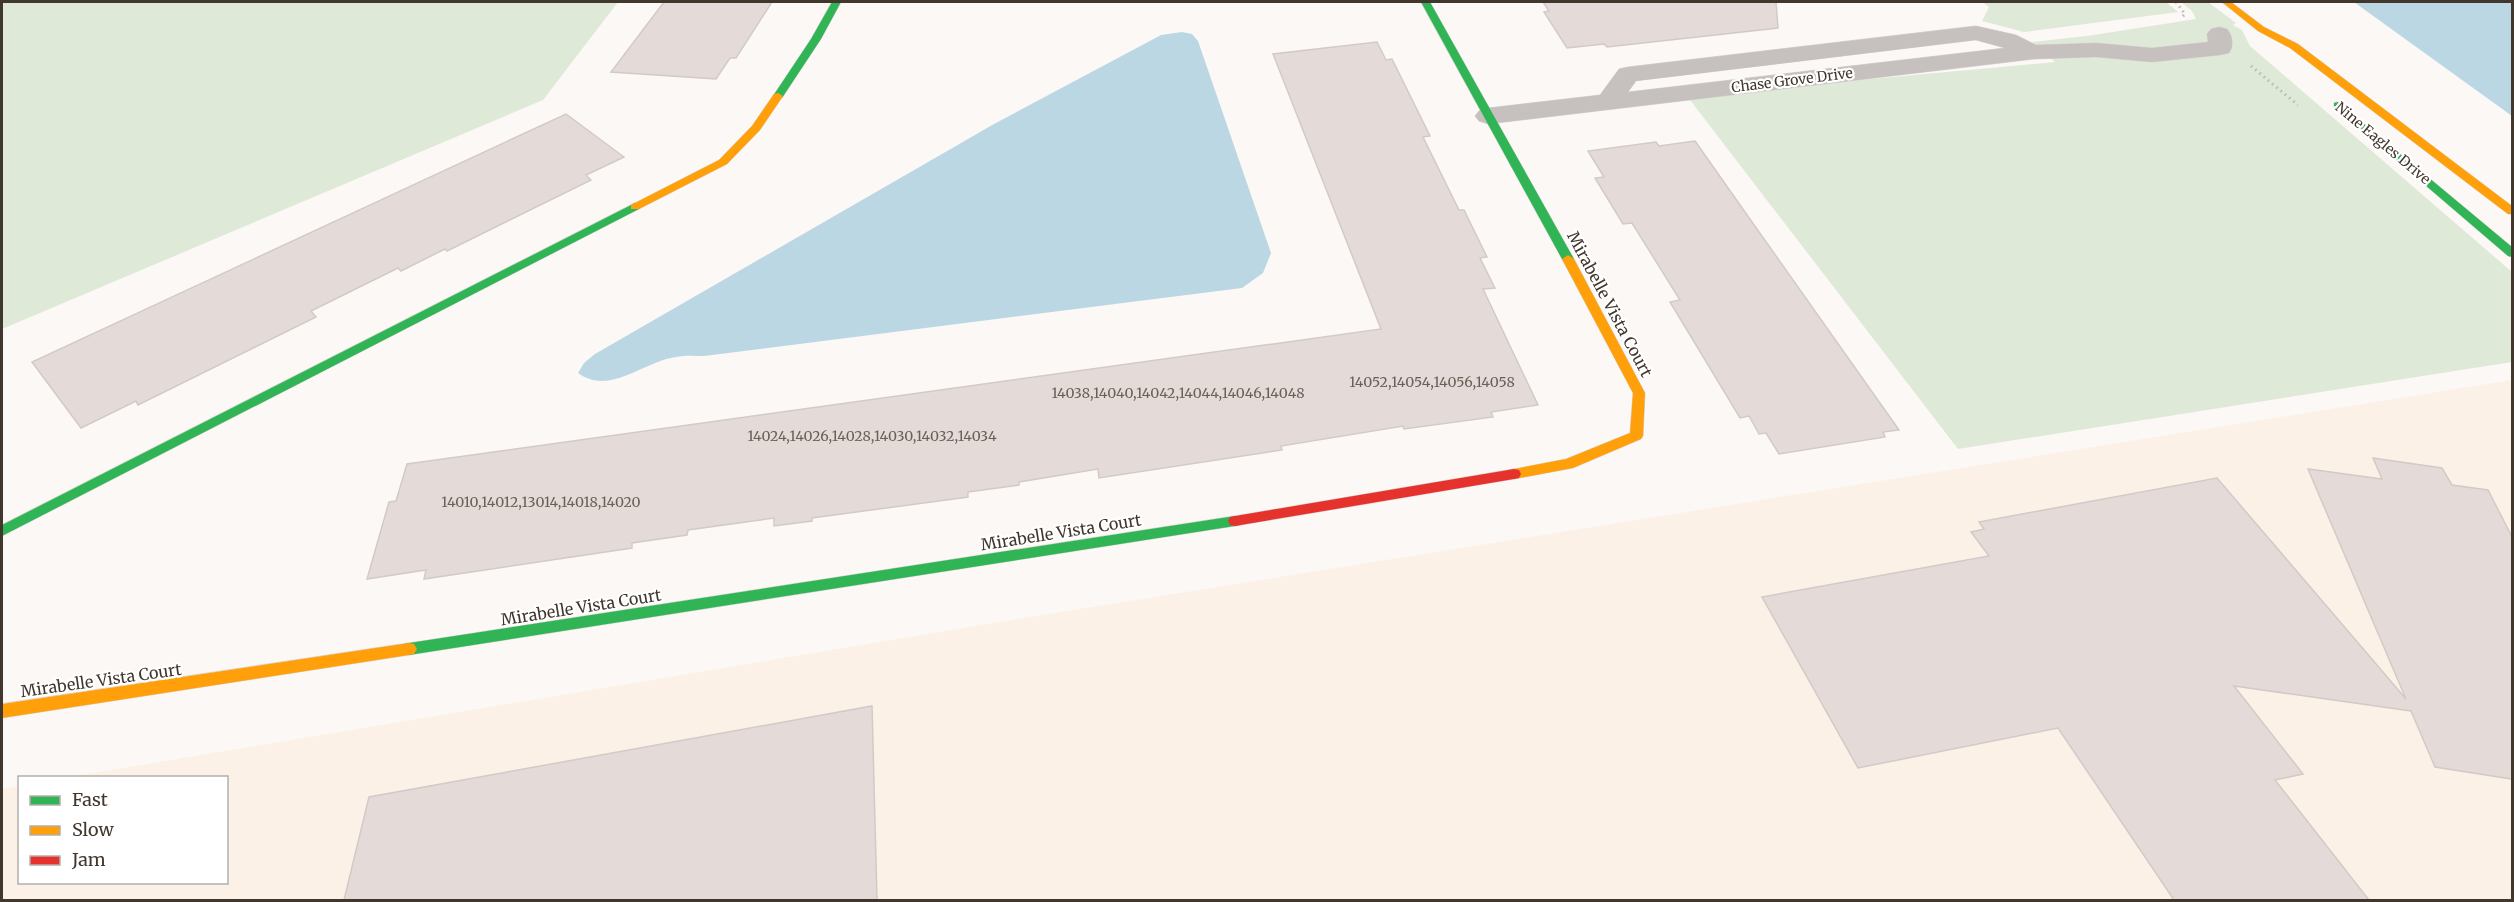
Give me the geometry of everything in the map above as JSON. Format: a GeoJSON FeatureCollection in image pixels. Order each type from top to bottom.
{"type":"FeatureCollection","features":[{"type":"Feature","properties":{"kind":"street"},"geometry":{"type":"LineString","coordinates":[[2,531],[723,162],[756,128],[816,39],[836,2]]}},
{"type":"Feature","properties":{"kind":"street","name":"Mirabelle Vista Court"},"geometry":{"type":"LineString","coordinates":[[2,711],[1011,557],[1466,484],[1568,464],[1636,436],[1638,393],[1610,335],[1425,2]]}},
{"type":"Feature","properties":{"kind":"street","name":"Nine Eagles Drive"},"geometry":{"type":"LineString","coordinates":[[2226,2],[2261,29],[2294,46],[2512,211]]}},
{"type":"Feature","properties":{"kind":"street","name":"Chase Grove Drive"},"geometry":{"type":"LineString","coordinates":[[1488,116],[2034,52],[2096,50],[2152,55],[2220,48],[2219,34],[2261,29]]}},
{"type":"Feature","properties":{"kind":"street","name":"Nine Eagles Drive"},"geometry":{"type":"LineString","coordinates":[[2261,29],[2267,45],[2276,52]]}},
{"type":"Feature","properties":{"kind":"street","name":"Nine Eagles Drive"},"geometry":{"type":"LineString","coordinates":[[2330,98],[2512,253]]}},
{"type":"Feature","properties":{"kind":"path"},"geometry":{"type":"LineString","coordinates":[[2175,19],[2185,14],[2176,2]]}},
{"type":"Feature","properties":{"kind":"shaded area"},"geometry":{"type":"Polygon","coordinates":[[[2512,380],[2512,900],[2,900],[2,789],[18,786],[18,884],[228,884],[228,776],[75,776],[1036,616],[2512,380]]]}},
{"type":"Feature","properties":{"kind":"green space"},"geometry":{"type":"Polygon","coordinates":[[[2,2],[618,2],[543,100],[2,329],[2,2]]]}},
{"type":"Feature","properties":{"kind":"green space"},"geometry":{"type":"Polygon","coordinates":[[[1982,2],[2166,2],[2178,12],[2024,32],[1982,21],[1989,7],[1982,2]]]}},
{"type":"Feature","properties":{"kind":"green space"},"geometry":{"type":"Polygon","coordinates":[[[2181,2],[2208,2],[2236,23],[2233,25],[2242,30],[2250,46],[2512,272],[2512,362],[1958,449],[1687,96],[2055,62],[2032,42],[2196,19],[2192,11],[2181,2]]]}},
{"type":"Feature","properties":{"kind":"water"},"geometry":{"type":"Polygon","coordinates":[[[2354,2],[2512,2],[2512,116],[2365,10],[2354,2]]]}},
{"type":"Feature","properties":{"kind":"water"},"geometry":{"type":"Polygon","coordinates":[[[1182,32],[1192,34],[1198,41],[1271,253],[1263,273],[1242,288],[704,356],[679,356],[663,360],[626,376],[602,381],[590,379],[578,373],[584,363],[595,354],[994,124],[1161,35],[1182,32]]]}},
{"type":"Feature","properties":{"kind":"building"},"geometry":{"type":"Polygon","coordinates":[[[664,2],[772,2],[736,58],[730,58],[716,79],[611,72],[664,2]]]}},
{"type":"Feature","properties":{"kind":"building"},"geometry":{"type":"Polygon","coordinates":[[[1543,2],[1776,2],[1778,28],[1607,47],[1604,44],[1567,48],[1544,12],[1549,11],[1543,2]]]}},
{"type":"Feature","properties":{"kind":"building"},"geometry":{"type":"Polygon","coordinates":[[[1377,42],[1386,60],[1392,59],[1430,136],[1423,137],[1459,210],[1464,210],[1487,257],[1480,258],[1495,288],[1483,289],[1538,405],[1491,412],[1493,417],[1404,429],[1403,426],[1281,446],[1282,450],[1099,478],[1098,469],[1019,482],[1019,485],[968,492],[968,497],[812,518],[812,521],[774,526],[774,518],[688,530],[687,535],[632,543],[632,548],[424,579],[426,570],[367,579],[389,502],[396,501],[407,464],[1381,329],[1273,54],[1377,42]]]}},
{"type":"Feature","properties":{"kind":"building"},"geometry":{"type":"Polygon","coordinates":[[[566,114],[624,157],[586,175],[591,180],[447,251],[445,249],[401,271],[398,268],[311,311],[316,317],[138,405],[136,401],[81,428],[32,362],[566,114]]]}},
{"type":"Feature","properties":{"kind":"building"},"geometry":{"type":"Polygon","coordinates":[[[1695,141],[1899,430],[1883,432],[1885,437],[1779,454],[1766,433],[1759,434],[1749,416],[1740,418],[1670,302],[1680,300],[1632,223],[1623,224],[1595,178],[1604,177],[1588,151],[1656,142],[1659,146],[1695,141]]]}},
{"type":"Feature","properties":{"kind":"building"},"geometry":{"type":"Polygon","coordinates":[[[2373,458],[2442,468],[2452,485],[2488,490],[2512,537],[2512,779],[2435,767],[2411,711],[2234,686],[2303,774],[2275,780],[2369,900],[2174,900],[2058,728],[1858,768],[1762,597],[1989,556],[1971,532],[1984,529],[1979,522],[2217,478],[2406,699],[2308,469],[2382,479],[2373,458]]]}},
{"type":"Feature","properties":{"kind":"building"},"geometry":{"type":"Polygon","coordinates":[[[872,706],[877,900],[344,900],[369,797],[872,706]]]}},
{"type":"Feature","properties":{"kind":"traffic: fast"},"geometry":{"type":"LineString","coordinates":[[778,96],[816,39],[836,2]]}},
{"type":"Feature","properties":{"kind":"traffic: fast"},"geometry":{"type":"LineString","coordinates":[[1425,2],[1568,259]]}},
{"type":"Feature","properties":{"kind":"traffic: fast"},"geometry":{"type":"LineString","coordinates":[[2338,105],[2512,253]]}},
{"type":"Feature","properties":{"kind":"traffic: fast"},"geometry":{"type":"LineString","coordinates":[[2,531],[635,207]]}},
{"type":"Feature","properties":{"kind":"traffic: fast"},"geometry":{"type":"LineString","coordinates":[[409,649],[1235,521]]}},
{"type":"Feature","properties":{"kind":"traffic: slow"},"geometry":{"type":"LineString","coordinates":[[2226,2],[2261,29],[2294,46],[2512,211]]}},
{"type":"Feature","properties":{"kind":"traffic: slow"},"geometry":{"type":"LineString","coordinates":[[635,207],[723,162],[756,128],[778,96]]}},
{"type":"Feature","properties":{"kind":"traffic: slow"},"geometry":{"type":"LineString","coordinates":[[1514,474],[1568,464],[1636,436],[1639,393],[1568,259]]}},
{"type":"Feature","properties":{"kind":"traffic: slow"},"geometry":{"type":"LineString","coordinates":[[2,711],[409,649]]}},
{"type":"Feature","properties":{"kind":"traffic: jam"},"geometry":{"type":"LineString","coordinates":[[1235,521],[1514,474]]}}]}
